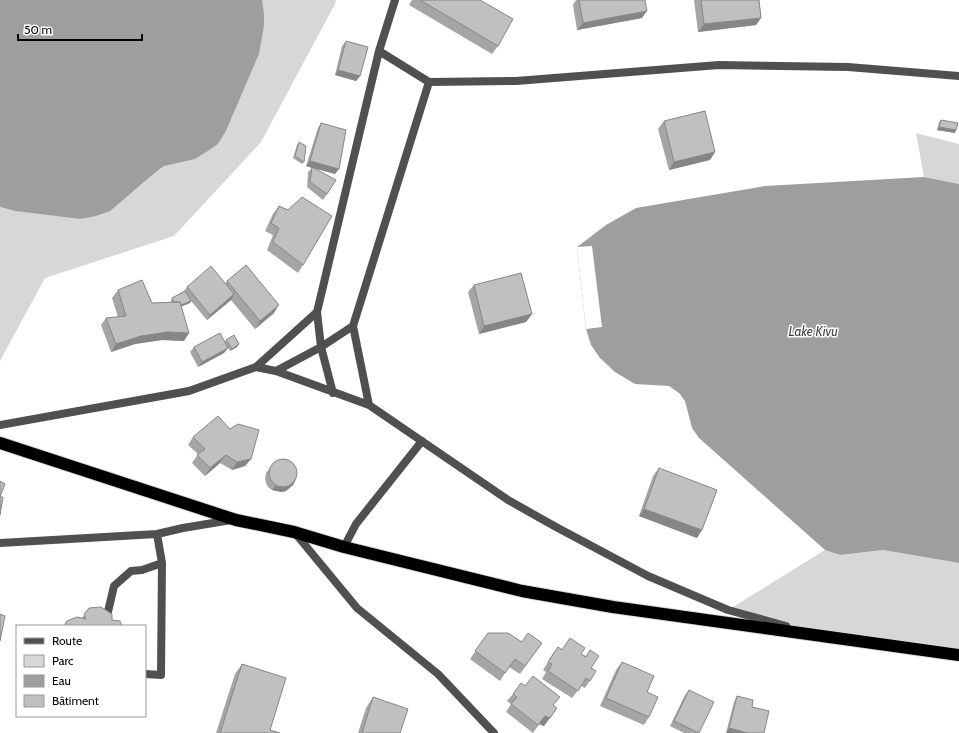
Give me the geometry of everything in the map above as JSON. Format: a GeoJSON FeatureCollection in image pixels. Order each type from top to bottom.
{"type":"FeatureCollection","features":[{"type":"Feature","properties":{"kind":"highway"},"geometry":{"type":"LineString","coordinates":[[0,443],[236,520],[294,532],[344,548],[522,591],[613,607],[959,655]]}},
{"type":"Feature","properties":{"kind":"street"},"geometry":{"type":"LineString","coordinates":[[334,393],[320,347],[317,312],[379,51],[395,0]]}},
{"type":"Feature","properties":{"kind":"street"},"geometry":{"type":"LineString","coordinates":[[379,51],[429,82],[516,81],[719,65],[848,67],[959,76]]}},
{"type":"Feature","properties":{"kind":"street"},"geometry":{"type":"LineString","coordinates":[[369,405],[353,326],[429,82]]}},
{"type":"Feature","properties":{"kind":"street"},"geometry":{"type":"LineString","coordinates":[[0,425],[189,391],[256,367],[317,312]]}},
{"type":"Feature","properties":{"kind":"street"},"geometry":{"type":"LineString","coordinates":[[276,371],[320,347],[353,326]]}},
{"type":"Feature","properties":{"kind":"street"},"geometry":{"type":"LineString","coordinates":[[256,367],[276,371],[369,405],[508,500],[648,576],[728,610],[809,633]]}},
{"type":"Feature","properties":{"kind":"street"},"geometry":{"type":"LineString","coordinates":[[344,548],[356,524],[422,441]]}},
{"type":"Feature","properties":{"kind":"street"},"geometry":{"type":"LineString","coordinates":[[0,543],[157,534],[183,528],[236,520]]}},
{"type":"Feature","properties":{"kind":"street"},"geometry":{"type":"LineString","coordinates":[[294,532],[357,608],[438,674],[494,733]]}},
{"type":"Feature","properties":{"kind":"street"},"geometry":{"type":"LineString","coordinates":[[146,674],[161,676],[162,563],[157,534]]}},
{"type":"Feature","properties":{"kind":"street"},"geometry":{"type":"LineString","coordinates":[[107,616],[114,586],[131,571],[142,570],[162,563]]}},
{"type":"Feature","properties":{"kind":"green space"},"geometry":{"type":"Polygon","coordinates":[[[262,0],[336,0],[261,142],[174,236],[45,278],[0,361],[0,207],[16,211],[80,219],[133,192],[164,166],[211,149],[218,144],[226,131],[259,54],[262,0]]]}},
{"type":"Feature","properties":{"kind":"green space"},"geometry":{"type":"Polygon","coordinates":[[[916,133],[959,144],[959,184],[924,177],[916,133]]]}},
{"type":"Feature","properties":{"kind":"green space"},"geometry":{"type":"Polygon","coordinates":[[[825,550],[840,555],[883,550],[959,563],[959,655],[809,633],[728,610],[825,550]]]}},
{"type":"Feature","properties":{"kind":"water"},"geometry":{"type":"Polygon","coordinates":[[[0,0],[262,0],[264,25],[259,54],[226,131],[218,144],[195,159],[164,166],[110,211],[96,216],[80,219],[15,211],[0,207],[0,0]]]}},
{"type":"Feature","properties":{"kind":"water","name":"Lake Kivu"},"geometry":{"type":"Polygon","coordinates":[[[924,177],[959,184],[959,563],[883,550],[840,555],[825,550],[699,438],[692,428],[685,401],[679,393],[669,386],[635,384],[615,372],[600,358],[591,345],[586,329],[577,247],[606,225],[636,208],[765,186],[924,177]]]}},
{"type":"Feature","properties":{"kind":"pier"},"geometry":{"type":"Polygon","coordinates":[[[592,246],[602,327],[586,329],[577,247],[592,246]]]}},
{"type":"Feature","properties":{"kind":"building"},"geometry":{"type":"Polygon","coordinates":[[[420,0],[480,0],[513,19],[498,46],[420,0]]]}},
{"type":"Feature","properties":{"kind":"building"},"geometry":{"type":"Polygon","coordinates":[[[579,0],[645,0],[647,11],[583,23],[579,0]]]}},
{"type":"Feature","properties":{"kind":"building"},"geometry":{"type":"Polygon","coordinates":[[[701,0],[759,0],[761,18],[704,24],[701,0]]]}},
{"type":"Feature","properties":{"kind":"building"},"geometry":{"type":"Polygon","coordinates":[[[346,41],[368,47],[360,76],[338,70],[346,41]]]}},
{"type":"Feature","properties":{"kind":"building"},"geometry":{"type":"Polygon","coordinates":[[[705,111],[715,152],[674,162],[664,121],[705,111]]]}},
{"type":"Feature","properties":{"kind":"building"},"geometry":{"type":"Polygon","coordinates":[[[941,120],[958,123],[956,130],[939,127],[941,120]]]}},
{"type":"Feature","properties":{"kind":"building"},"geometry":{"type":"Polygon","coordinates":[[[321,123],[346,130],[339,169],[310,161],[321,123]]]}},
{"type":"Feature","properties":{"kind":"building"},"geometry":{"type":"Polygon","coordinates":[[[299,142],[306,146],[304,162],[295,156],[299,142]]]}},
{"type":"Feature","properties":{"kind":"building"},"geometry":{"type":"Polygon","coordinates":[[[312,167],[336,180],[327,194],[310,182],[312,167]]]}},
{"type":"Feature","properties":{"kind":"building"},"geometry":{"type":"Polygon","coordinates":[[[302,197],[332,216],[303,265],[273,242],[279,228],[271,223],[279,206],[288,210],[302,197]]]}},
{"type":"Feature","properties":{"kind":"building"},"geometry":{"type":"Polygon","coordinates":[[[246,265],[279,305],[260,321],[227,281],[246,265]]]}},
{"type":"Feature","properties":{"kind":"building"},"geometry":{"type":"Polygon","coordinates":[[[211,266],[234,294],[210,315],[187,287],[211,266]]]}},
{"type":"Feature","properties":{"kind":"building"},"geometry":{"type":"Polygon","coordinates":[[[521,273],[532,314],[484,326],[474,285],[521,273]]]}},
{"type":"Feature","properties":{"kind":"building"},"geometry":{"type":"Polygon","coordinates":[[[142,280],[152,303],[180,302],[189,333],[168,332],[141,336],[116,344],[106,318],[126,316],[118,290],[142,280]]]}},
{"type":"Feature","properties":{"kind":"building"},"geometry":{"type":"Polygon","coordinates":[[[185,291],[191,301],[181,305],[180,302],[174,302],[172,298],[185,291]]]}},
{"type":"Feature","properties":{"kind":"building"},"geometry":{"type":"Polygon","coordinates":[[[220,333],[228,348],[202,362],[194,347],[220,333]]]}},
{"type":"Feature","properties":{"kind":"building"},"geometry":{"type":"Polygon","coordinates":[[[234,335],[239,344],[232,349],[226,340],[234,335]]]}},
{"type":"Feature","properties":{"kind":"building"},"geometry":{"type":"Polygon","coordinates":[[[218,416],[230,429],[238,424],[259,430],[251,459],[237,462],[226,455],[210,468],[197,455],[205,449],[193,437],[218,416]]]}},
{"type":"Feature","properties":{"kind":"building"},"geometry":{"type":"Polygon","coordinates":[[[283,459],[293,463],[297,473],[293,483],[283,487],[273,483],[269,473],[273,463],[283,459]]]}},
{"type":"Feature","properties":{"kind":"building"},"geometry":{"type":"Polygon","coordinates":[[[659,468],[717,490],[702,530],[644,509],[659,468]]]}},
{"type":"Feature","properties":{"kind":"building"},"geometry":{"type":"Polygon","coordinates":[[[0,481],[5,484],[0,497],[0,481]]]}},
{"type":"Feature","properties":{"kind":"building"},"geometry":{"type":"Polygon","coordinates":[[[0,497],[3,497],[0,515],[0,497]]]}},
{"type":"Feature","properties":{"kind":"building"},"geometry":{"type":"Polygon","coordinates":[[[101,607],[112,614],[112,620],[120,621],[122,625],[65,625],[67,621],[77,617],[86,619],[84,614],[89,608],[101,607]]]}},
{"type":"Feature","properties":{"kind":"building"},"geometry":{"type":"Polygon","coordinates":[[[0,614],[5,616],[0,641],[0,614]]]}},
{"type":"Feature","properties":{"kind":"building"},"geometry":{"type":"Polygon","coordinates":[[[488,633],[508,633],[522,642],[528,633],[542,643],[525,666],[515,659],[505,673],[475,651],[488,633]]]}},
{"type":"Feature","properties":{"kind":"building"},"geometry":{"type":"Polygon","coordinates":[[[570,638],[585,648],[581,654],[586,657],[590,650],[599,656],[591,668],[596,671],[590,681],[586,678],[578,691],[548,671],[552,664],[548,662],[558,647],[562,650],[570,638]]]}},
{"type":"Feature","properties":{"kind":"building"},"geometry":{"type":"Polygon","coordinates":[[[622,662],[654,676],[647,692],[658,697],[649,717],[606,698],[622,662]]]}},
{"type":"Feature","properties":{"kind":"building"},"geometry":{"type":"Polygon","coordinates":[[[242,664],[286,678],[270,730],[280,733],[220,733],[242,664]]]}},
{"type":"Feature","properties":{"kind":"building"},"geometry":{"type":"Polygon","coordinates":[[[533,676],[560,697],[553,705],[557,708],[550,718],[545,716],[538,725],[511,704],[517,697],[513,694],[521,683],[525,686],[533,676]]]}},
{"type":"Feature","properties":{"kind":"building"},"geometry":{"type":"Polygon","coordinates":[[[689,690],[714,702],[699,733],[674,721],[689,690]]]}},
{"type":"Feature","properties":{"kind":"building"},"geometry":{"type":"Polygon","coordinates":[[[737,696],[753,700],[752,707],[769,711],[764,733],[748,733],[729,728],[737,696]]]}},
{"type":"Feature","properties":{"kind":"building"},"geometry":{"type":"Polygon","coordinates":[[[373,697],[408,709],[400,733],[362,733],[373,697]]]}}]}
